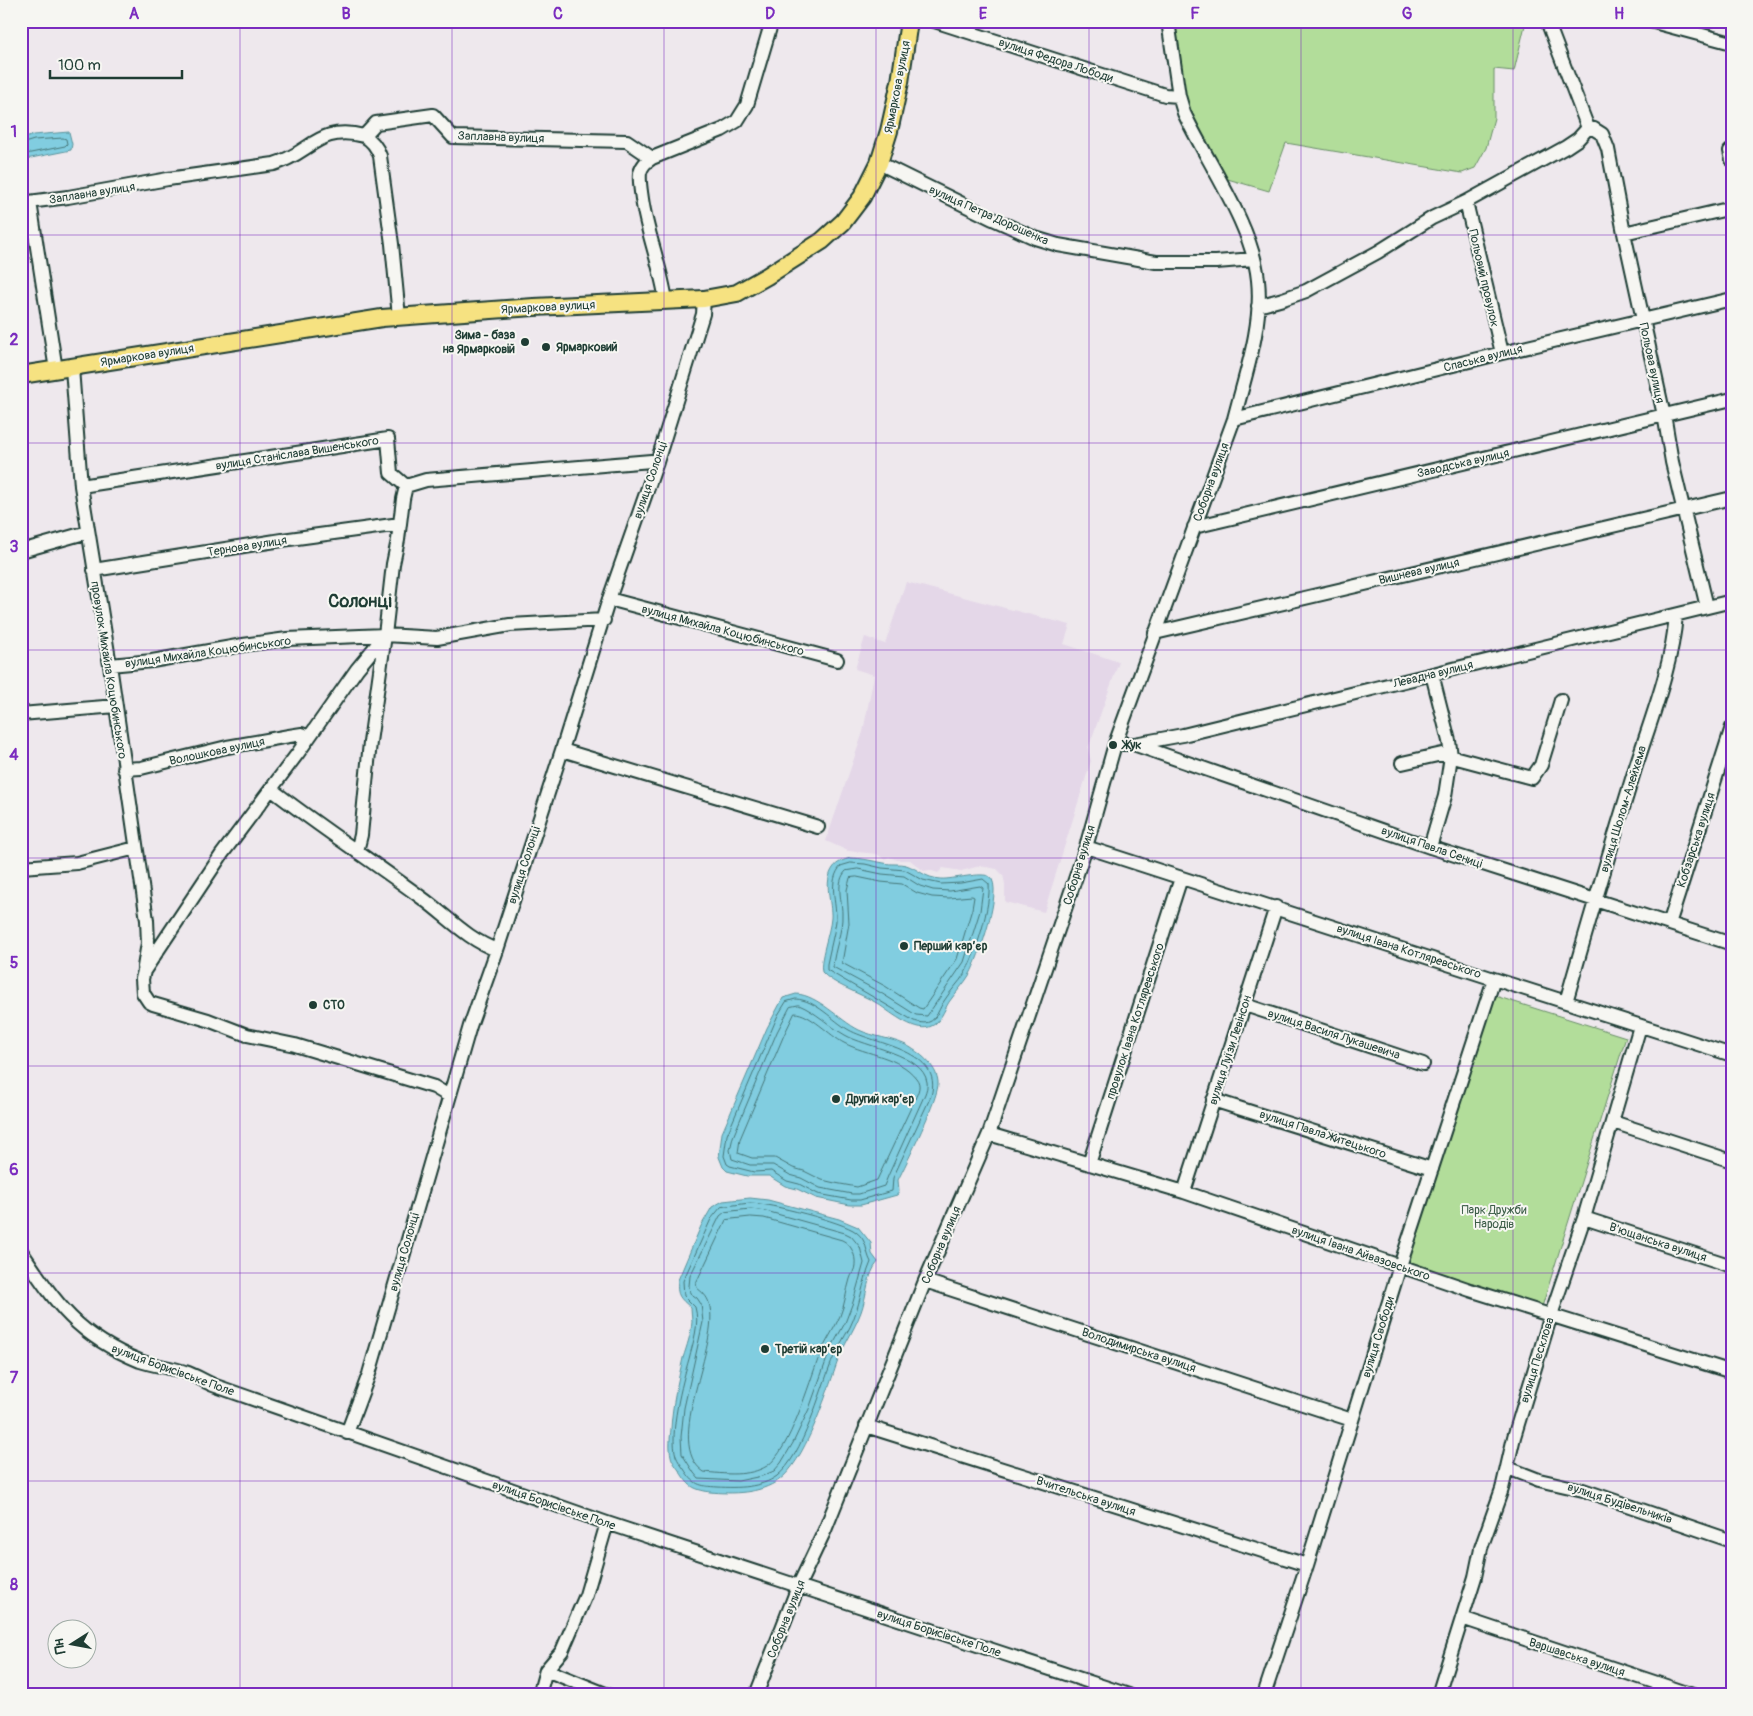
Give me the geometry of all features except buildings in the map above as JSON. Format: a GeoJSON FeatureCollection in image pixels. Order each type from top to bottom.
{"type":"FeatureCollection","features":[{"type":"Feature","properties":{"kind":"main road","name":"Ярмаркова вулиця"},"geometry":{"type":"LineString","coordinates":[[21,376],[357,321],[534,307],[704,299],[743,290],[792,261],[828,236],[843,222],[868,187],[885,145],[896,102],[908,21]]}},
{"type":"Feature","properties":{"kind":"street"},"geometry":{"type":"LineString","coordinates":[[666,301],[662,279],[648,232],[640,179],[642,166],[652,158],[722,130],[736,121],[747,105],[772,21]]}},
{"type":"Feature","properties":{"kind":"street","name":"вулиця Федора Лободи"},"geometry":{"type":"LineString","coordinates":[[934,21],[1165,95],[1179,96]]}},
{"type":"Feature","properties":{"kind":"street","name":"Соборна вулиця"},"geometry":{"type":"LineString","coordinates":[[756,1695],[798,1587],[824,1530],[925,1281],[989,1134],[1086,847],[1115,744],[1234,419],[1254,338],[1258,306],[1258,280],[1254,259],[1238,217],[1188,122],[1179,96],[1168,21]]}},
{"type":"Feature","properties":{"kind":"street","name":"Польова вулиця"},"geometry":{"type":"LineString","coordinates":[[1546,21],[1588,128],[1598,131],[1607,144],[1624,233],[1664,415],[1669,448],[1707,607]]}},
{"type":"Feature","properties":{"kind":"street"},"geometry":{"type":"LineString","coordinates":[[1650,21],[1664,23],[1732,43]]}},
{"type":"Feature","properties":{"kind":"street","name":"Заплавна вулиця"},"geometry":{"type":"LineString","coordinates":[[25,203],[266,165],[289,158],[327,136],[346,134],[364,136],[376,123],[433,114],[453,137],[628,141],[652,158]]}},
{"type":"Feature","properties":{"kind":"street"},"geometry":{"type":"LineString","coordinates":[[1258,306],[1283,300],[1306,291],[1378,252],[1432,218],[1466,202],[1566,147],[1588,128]]}},
{"type":"Feature","properties":{"kind":"street"},"geometry":{"type":"LineString","coordinates":[[364,136],[370,139],[376,146],[380,156],[392,244],[399,317]]}},
{"type":"Feature","properties":{"kind":"street","name":"вулиця Петра Дорошенка"},"geometry":{"type":"LineString","coordinates":[[879,163],[993,219],[1058,246],[1156,262],[1216,262],[1254,259]]}},
{"type":"Feature","properties":{"kind":"street","name":"Польовий провулок"},"geometry":{"type":"LineString","coordinates":[[1466,202],[1502,353]]}},
{"type":"Feature","properties":{"kind":"street","name":"провулок Михайла Коцюбинського"},"geometry":{"type":"LineString","coordinates":[[25,203],[64,369],[110,665],[147,920],[148,943],[142,979],[143,993],[148,1002],[153,1004],[208,1020],[247,1035],[295,1045],[434,1087],[450,1096]]}},
{"type":"Feature","properties":{"kind":"street"},"geometry":{"type":"LineString","coordinates":[[1624,233],[1732,208]]}},
{"type":"Feature","properties":{"kind":"street","name":"вулиця Солонці"},"geometry":{"type":"LineString","coordinates":[[347,1433],[369,1374],[475,1009],[497,950],[604,620],[609,599],[657,462],[703,314],[704,299]]}},
{"type":"Feature","properties":{"kind":"street","name":"Спаська вулиця"},"geometry":{"type":"LineString","coordinates":[[1234,419],[1502,353],[1732,300]]}},
{"type":"Feature","properties":{"kind":"street","name":"Заводська вулиця"},"geometry":{"type":"LineString","coordinates":[[1194,527],[1732,399]]}},
{"type":"Feature","properties":{"kind":"street","name":"вулиця Станіслава Вишенського"},"geometry":{"type":"LineString","coordinates":[[82,486],[388,439],[391,473],[406,486]]}},
{"type":"Feature","properties":{"kind":"street"},"geometry":{"type":"LineString","coordinates":[[357,850],[361,835],[370,742],[406,486],[426,480],[657,462]]}},
{"type":"Feature","properties":{"kind":"street","name":"Вишнева вулиця"},"geometry":{"type":"LineString","coordinates":[[1155,633],[1732,498]]}},
{"type":"Feature","properties":{"kind":"street","name":"Тернова вулиця"},"geometry":{"type":"LineString","coordinates":[[94,570],[282,540],[400,524]]}},
{"type":"Feature","properties":{"kind":"street"},"geometry":{"type":"LineString","coordinates":[[21,550],[88,532]]}},
{"type":"Feature","properties":{"kind":"street","name":"вулиця Михайла Коцюбинського"},"geometry":{"type":"LineString","coordinates":[[609,599],[837,660]]}},
{"type":"Feature","properties":{"kind":"street","name":"Левадна вулиця"},"geometry":{"type":"LineString","coordinates":[[1134,744],[1193,732],[1732,601]]}},
{"type":"Feature","properties":{"kind":"street","name":"вулиця Шолом-Алейхема"},"geometry":{"type":"LineString","coordinates":[[1566,1002],[1595,900],[1658,695],[1672,641],[1676,614]]}},
{"type":"Feature","properties":{"kind":"street","name":"вулиця Михайла Коцюбинського"},"geometry":{"type":"LineString","coordinates":[[110,665],[159,660],[287,639],[385,635],[437,638],[510,625],[604,620]]}},
{"type":"Feature","properties":{"kind":"street"},"geometry":{"type":"LineString","coordinates":[[144,971],[222,854],[357,669],[385,635]]}},
{"type":"Feature","properties":{"kind":"street"},"geometry":{"type":"LineString","coordinates":[[1430,847],[1444,796],[1451,756],[1449,740],[1432,674]]}},
{"type":"Feature","properties":{"kind":"street"},"geometry":{"type":"LineString","coordinates":[[1402,762],[1436,754],[1451,756],[1532,778],[1541,765],[1561,700]]}},
{"type":"Feature","properties":{"kind":"street"},"geometry":{"type":"LineString","coordinates":[[21,714],[116,706]]}},
{"type":"Feature","properties":{"kind":"street","name":"Кобзарська вулиця"},"geometry":{"type":"LineString","coordinates":[[1669,924],[1732,727]]}},
{"type":"Feature","properties":{"kind":"street","name":"Волошкова вулиця"},"geometry":{"type":"LineString","coordinates":[[124,769],[142,768],[227,747],[302,734],[309,736]]}},
{"type":"Feature","properties":{"kind":"street"},"geometry":{"type":"LineString","coordinates":[[1115,744],[1134,744]]}},
{"type":"Feature","properties":{"kind":"street","name":"вулиця Павла Сениці"},"geometry":{"type":"LineString","coordinates":[[1134,744],[1430,847],[1732,944]]}},
{"type":"Feature","properties":{"kind":"street"},"geometry":{"type":"LineString","coordinates":[[562,750],[818,827]]}},
{"type":"Feature","properties":{"kind":"street"},"geometry":{"type":"LineString","coordinates":[[271,789],[357,850],[446,916],[472,938],[497,950]]}},
{"type":"Feature","properties":{"kind":"street","name":"вулиця Івана Котляревського"},"geometry":{"type":"LineString","coordinates":[[1086,847],[1494,980],[1732,1054]]}},
{"type":"Feature","properties":{"kind":"street"},"geometry":{"type":"LineString","coordinates":[[21,867],[77,863],[136,848]]}},
{"type":"Feature","properties":{"kind":"street","name":"провулок Івана Котляревського"},"geometry":{"type":"LineString","coordinates":[[1089,1164],[1181,878]]}},
{"type":"Feature","properties":{"kind":"street","name":"вулиця Луїзи Левінсон"},"geometry":{"type":"LineString","coordinates":[[1184,1192],[1276,908]]}},
{"type":"Feature","properties":{"kind":"street","name":"вулиця Свободи"},"geometry":{"type":"LineString","coordinates":[[1264,1695],[1307,1566],[1400,1266],[1494,980]]}},
{"type":"Feature","properties":{"kind":"street","name":"вулиця Василя Лукашевича"},"geometry":{"type":"LineString","coordinates":[[1245,1005],[1423,1064]]}},
{"type":"Feature","properties":{"kind":"street","name":"вулиця Пєсклова"},"geometry":{"type":"LineString","coordinates":[[1438,1695],[1475,1577],[1481,1548],[1508,1468],[1516,1431],[1551,1315],[1584,1218],[1613,1122],[1640,1026]]}},
{"type":"Feature","properties":{"kind":"street","name":"вулиця Павла Житецького"},"geometry":{"type":"LineString","coordinates":[[1213,1100],[1432,1169]]}},
{"type":"Feature","properties":{"kind":"street"},"geometry":{"type":"LineString","coordinates":[[1613,1122],[1732,1161]]}},
{"type":"Feature","properties":{"kind":"street","name":"вулиця Івана Айвазовського"},"geometry":{"type":"LineString","coordinates":[[989,1134],[1184,1192],[1495,1299],[1732,1372]]}},
{"type":"Feature","properties":{"kind":"street","name":"В'ющанська вулиця"},"geometry":{"type":"LineString","coordinates":[[1584,1218],[1732,1266]]}},
{"type":"Feature","properties":{"kind":"street","name":"вулиця Борисівське Поле"},"geometry":{"type":"LineString","coordinates":[[21,1251],[46,1288],[66,1313],[105,1345],[142,1361],[185,1372],[213,1385],[347,1433],[607,1523],[1129,1695]]}},
{"type":"Feature","properties":{"kind":"street","name":"Володимирська вулиця"},"geometry":{"type":"LineString","coordinates":[[925,1281],[1352,1420]]}},
{"type":"Feature","properties":{"kind":"street","name":"Вчительська вулиця"},"geometry":{"type":"LineString","coordinates":[[866,1426],[1307,1566]]}},
{"type":"Feature","properties":{"kind":"street","name":"вулиця Будівельників"},"geometry":{"type":"LineString","coordinates":[[1508,1468],[1539,1480],[1591,1492],[1732,1541]]}},
{"type":"Feature","properties":{"kind":"street"},"geometry":{"type":"LineString","coordinates":[[539,1695],[546,1670],[562,1651],[586,1595],[607,1523]]}},
{"type":"Feature","properties":{"kind":"street","name":"Варшавська вулиця"},"geometry":{"type":"LineString","coordinates":[[1462,1618],[1693,1695]]}},
{"type":"Feature","properties":{"kind":"street"},"geometry":{"type":"LineString","coordinates":[[546,1670],[608,1695]]}},
{"type":"Feature","properties":{"kind":"shaded area"},"geometry":{"type":"Polygon","coordinates":[[[906,582],[1070,625],[1064,644],[1119,662],[1088,749],[1091,761],[1044,912],[1005,902],[1003,875],[997,869],[980,866],[961,871],[943,868],[938,873],[929,870],[924,871],[910,860],[897,860],[889,857],[884,859],[877,854],[848,851],[826,841],[863,732],[874,675],[855,669],[865,637],[885,644],[906,582]]]}},
{"type":"Feature","properties":{"kind":"green space"},"geometry":{"type":"Polygon","coordinates":[[[1173,21],[1526,21],[1514,71],[1494,69],[1494,118],[1486,148],[1475,168],[1462,173],[1286,143],[1269,191],[1224,178],[1184,106],[1173,21]]]}},
{"type":"Feature","properties":{"kind":"green space","name":"Парк Дружби Народів"},"geometry":{"type":"Polygon","coordinates":[[[1489,994],[1626,1037],[1541,1310],[1403,1264],[1489,994]]]}},
{"type":"Feature","properties":{"kind":"water"},"geometry":{"type":"Polygon","coordinates":[[[69,132],[72,144],[71,150],[21,160],[21,140],[33,135],[69,132]]]}},
{"type":"Feature","properties":{"kind":"water","name":"Перший кар’єр"},"geometry":{"type":"Polygon","coordinates":[[[850,858],[906,865],[935,878],[946,879],[974,875],[990,877],[994,895],[992,909],[984,940],[974,966],[939,1020],[929,1027],[923,1028],[909,1024],[875,1002],[833,981],[822,972],[822,961],[831,918],[828,886],[830,874],[836,864],[850,858]]]}},
{"type":"Feature","properties":{"kind":"water","name":"Другий кар’єр"},"geometry":{"type":"Polygon","coordinates":[[[796,994],[804,995],[820,1003],[859,1030],[906,1045],[922,1056],[934,1070],[938,1082],[934,1101],[898,1180],[899,1192],[897,1195],[861,1205],[850,1205],[816,1198],[797,1189],[785,1186],[769,1176],[747,1176],[727,1171],[723,1167],[719,1157],[722,1133],[767,1028],[783,998],[796,994]]]}},
{"type":"Feature","properties":{"kind":"water","name":"Третій кар’єр"},"geometry":{"type":"Polygon","coordinates":[[[750,1198],[768,1200],[839,1219],[858,1227],[871,1243],[872,1254],[878,1262],[869,1279],[861,1312],[839,1359],[813,1428],[797,1459],[779,1480],[771,1485],[746,1492],[710,1492],[699,1490],[689,1484],[673,1462],[670,1453],[674,1402],[692,1322],[691,1308],[678,1293],[678,1280],[701,1226],[712,1207],[723,1201],[750,1198]]]}},
{"type":"Feature","properties":{"kind":"place","name":"Зима - база на Ярмарковій"},"geometry":{"type":"Point","coordinates":[525,342]}},
{"type":"Feature","properties":{"kind":"place","name":"Ярмарковий"},"geometry":{"type":"Point","coordinates":[546,347]}},
{"type":"Feature","properties":{"kind":"place","name":"Жук"},"geometry":{"type":"Point","coordinates":[1113,745]}},
{"type":"Feature","properties":{"kind":"place","name":"Перший кар’єр"},"geometry":{"type":"Point","coordinates":[904,946]}},
{"type":"Feature","properties":{"kind":"place","name":"СТО"},"geometry":{"type":"Point","coordinates":[313,1005]}},
{"type":"Feature","properties":{"kind":"place","name":"Другий кар’єр"},"geometry":{"type":"Point","coordinates":[836,1099]}},
{"type":"Feature","properties":{"kind":"place","name":"Третій кар’єр"},"geometry":{"type":"Point","coordinates":[765,1349]}},
{"type":"Feature","properties":{"kind":"district","name":"Солонці"},"geometry":{"type":"Point","coordinates":[360,601]}}]}
